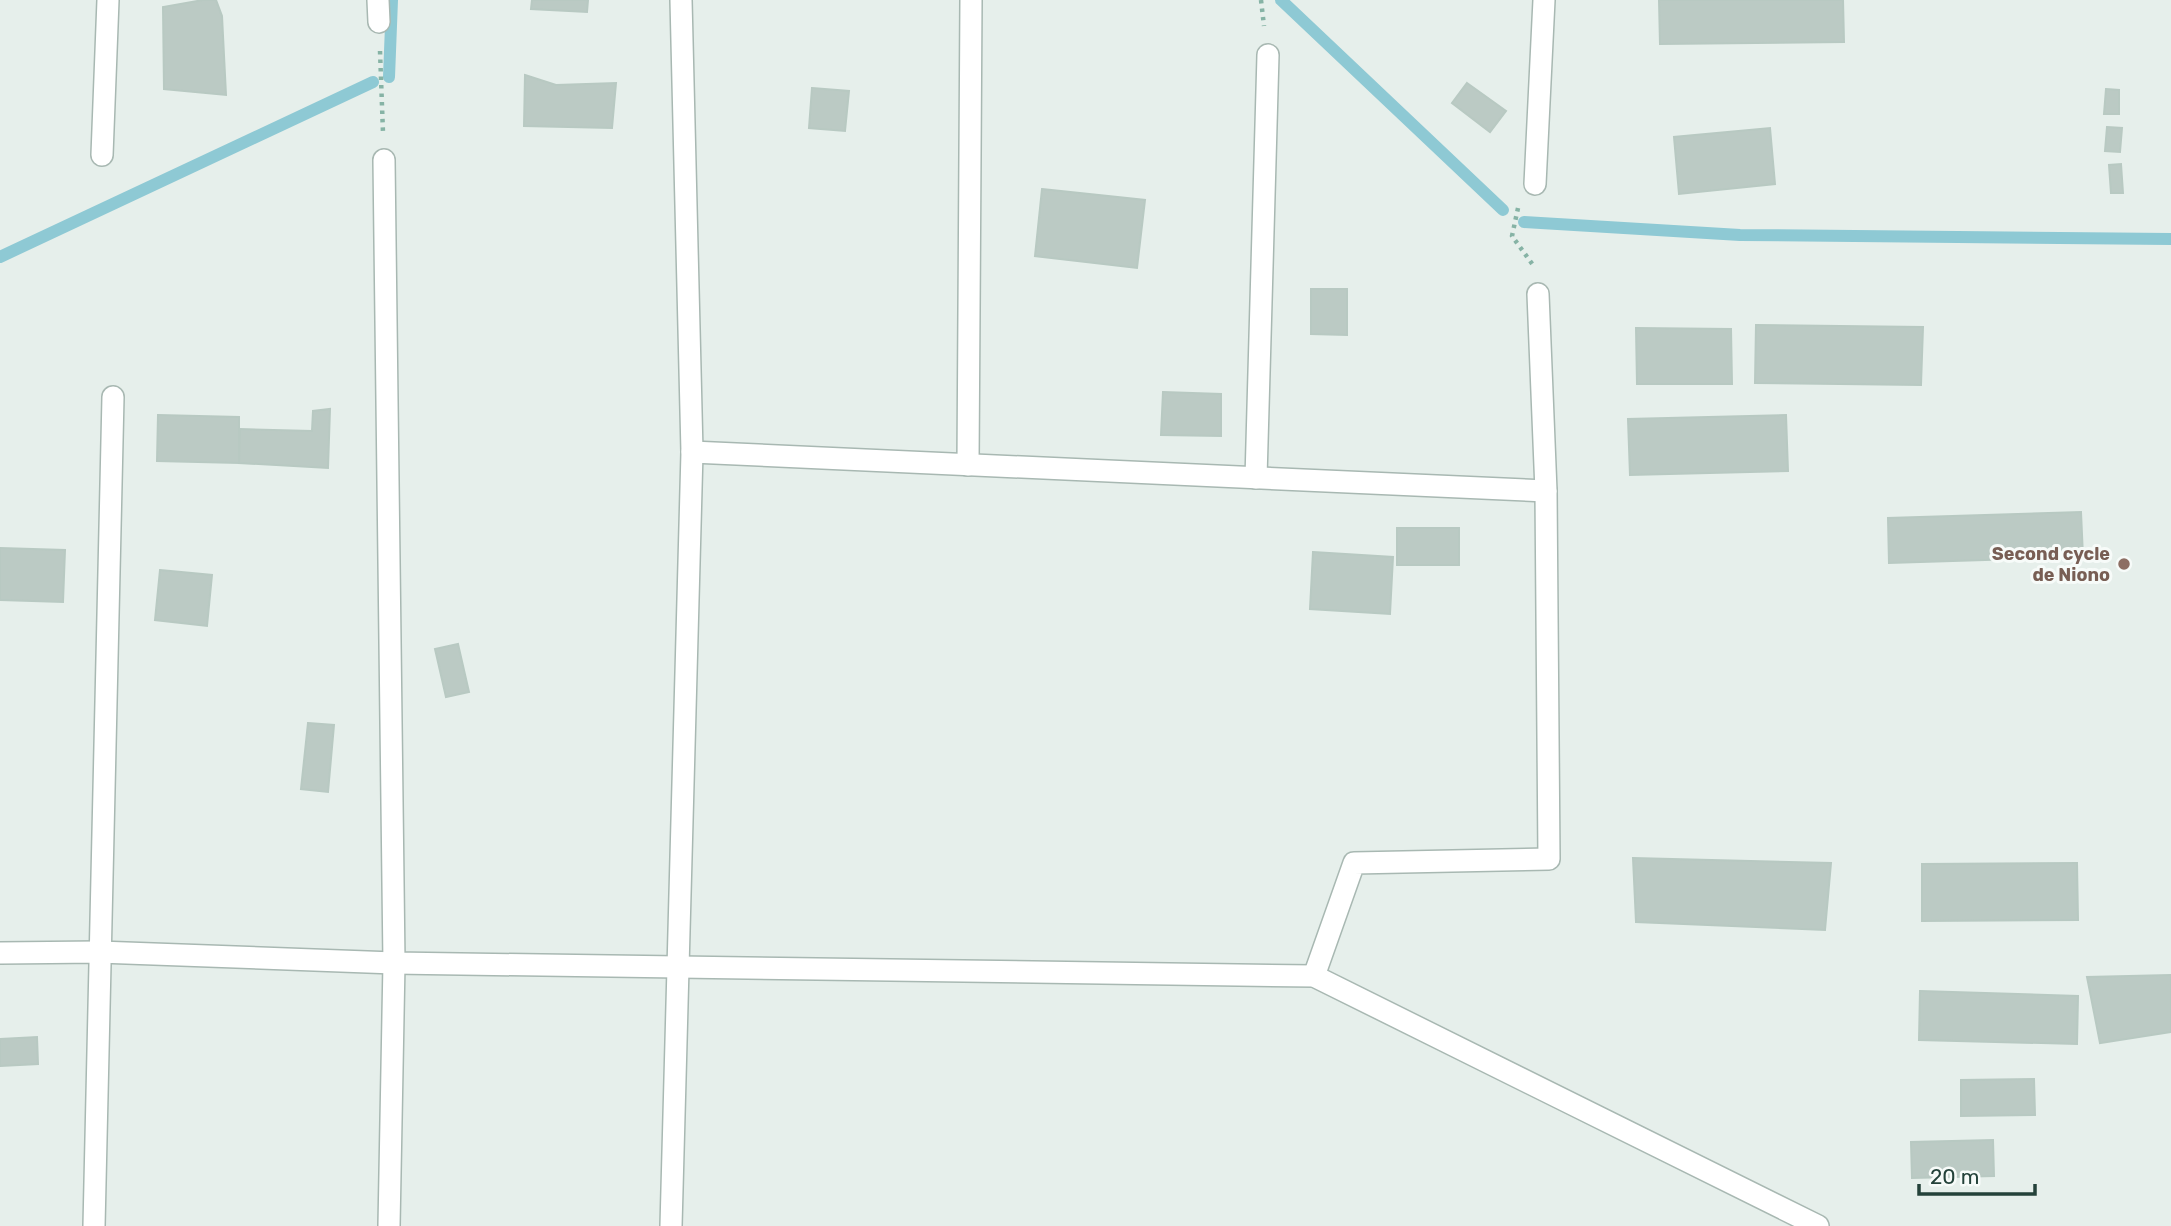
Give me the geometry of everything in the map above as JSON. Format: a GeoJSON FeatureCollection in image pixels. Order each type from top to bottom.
{"type":"FeatureCollection","features":[{"type":"Feature","properties":{"kind":"street"},"geometry":{"type":"LineString","coordinates":[[102,155],[108,0]]}},
{"type":"Feature","properties":{"kind":"street"},"geometry":{"type":"LineString","coordinates":[[379,0],[379,22]]}},
{"type":"Feature","properties":{"kind":"street"},"geometry":{"type":"LineString","coordinates":[[671,1226],[692,452],[681,0]]}},
{"type":"Feature","properties":{"kind":"street"},"geometry":{"type":"LineString","coordinates":[[968,464],[971,0]]}},
{"type":"Feature","properties":{"kind":"street"},"geometry":{"type":"LineString","coordinates":[[1535,184],[1544,0]]}},
{"type":"Feature","properties":{"kind":"street"},"geometry":{"type":"LineString","coordinates":[[1256,478],[1268,55]]}},
{"type":"Feature","properties":{"kind":"street"},"geometry":{"type":"LineString","coordinates":[[384,160],[394,963],[389,1226]]}},
{"type":"Feature","properties":{"kind":"street"},"geometry":{"type":"LineString","coordinates":[[1314,976],[1354,863],[1549,859],[1546,491],[1538,294]]}},
{"type":"Feature","properties":{"kind":"street"},"geometry":{"type":"LineString","coordinates":[[94,1226],[113,397]]}},
{"type":"Feature","properties":{"kind":"street"},"geometry":{"type":"LineString","coordinates":[[692,452],[1546,491]]}},
{"type":"Feature","properties":{"kind":"street"},"geometry":{"type":"LineString","coordinates":[[0,953],[99,952],[394,963],[1314,976],[1818,1226]]}},
{"type":"Feature","properties":{"kind":"path"},"geometry":{"type":"LineString","coordinates":[[379,22],[384,160]]}},
{"type":"Feature","properties":{"kind":"path"},"geometry":{"type":"LineString","coordinates":[[1535,184],[1518,207],[1512,236],[1532,261],[1538,294]]}},
{"type":"Feature","properties":{"kind":"building"},"geometry":{"type":"Polygon","coordinates":[[[216,0],[222,16],[226,95],[164,89],[163,7],[216,0]]]}},
{"type":"Feature","properties":{"kind":"building"},"geometry":{"type":"Polygon","coordinates":[[[532,0],[588,0],[587,12],[531,9],[532,0]]]}},
{"type":"Feature","properties":{"kind":"building"},"geometry":{"type":"Polygon","coordinates":[[[1659,0],[1843,0],[1844,42],[1660,44],[1659,0]]]}},
{"type":"Feature","properties":{"kind":"building"},"geometry":{"type":"Polygon","coordinates":[[[525,75],[556,85],[616,83],[612,128],[524,126],[525,75]]]}},
{"type":"Feature","properties":{"kind":"building"},"geometry":{"type":"Polygon","coordinates":[[[1467,83],[1506,111],[1490,132],[1452,103],[1467,83]]]}},
{"type":"Feature","properties":{"kind":"building"},"geometry":{"type":"Polygon","coordinates":[[[812,88],[849,91],[845,131],[809,128],[812,88]]]}},
{"type":"Feature","properties":{"kind":"building"},"geometry":{"type":"Polygon","coordinates":[[[2106,89],[2119,90],[2119,114],[2104,114],[2106,89]]]}},
{"type":"Feature","properties":{"kind":"building"},"geometry":{"type":"Polygon","coordinates":[[[2107,127],[2122,128],[2120,152],[2105,151],[2107,127]]]}},
{"type":"Feature","properties":{"kind":"building"},"geometry":{"type":"Polygon","coordinates":[[[1770,128],[1775,184],[1679,194],[1674,137],[1770,128]]]}},
{"type":"Feature","properties":{"kind":"building"},"geometry":{"type":"Polygon","coordinates":[[[2121,164],[2123,193],[2111,193],[2109,165],[2121,164]]]}},
{"type":"Feature","properties":{"kind":"building"},"geometry":{"type":"Polygon","coordinates":[[[1042,189],[1145,200],[1137,268],[1035,256],[1042,189]]]}},
{"type":"Feature","properties":{"kind":"building"},"geometry":{"type":"Polygon","coordinates":[[[1311,289],[1347,289],[1347,335],[1311,334],[1311,289]]]}},
{"type":"Feature","properties":{"kind":"building"},"geometry":{"type":"Polygon","coordinates":[[[1756,325],[1923,327],[1921,385],[1755,383],[1756,325]]]}},
{"type":"Feature","properties":{"kind":"building"},"geometry":{"type":"Polygon","coordinates":[[[1636,328],[1731,329],[1732,384],[1637,384],[1636,328]]]}},
{"type":"Feature","properties":{"kind":"building"},"geometry":{"type":"Polygon","coordinates":[[[1163,392],[1221,394],[1221,436],[1161,435],[1163,392]]]}},
{"type":"Feature","properties":{"kind":"building"},"geometry":{"type":"Polygon","coordinates":[[[330,409],[328,468],[239,463],[240,429],[312,431],[313,411],[330,409]]]}},
{"type":"Feature","properties":{"kind":"building"},"geometry":{"type":"Polygon","coordinates":[[[158,415],[239,417],[239,463],[157,461],[158,415]]]}},
{"type":"Feature","properties":{"kind":"building"},"geometry":{"type":"Polygon","coordinates":[[[1786,415],[1788,471],[1630,475],[1628,419],[1786,415]]]}},
{"type":"Feature","properties":{"kind":"building"},"geometry":{"type":"Polygon","coordinates":[[[2081,512],[2083,557],[1889,563],[1888,518],[2081,512]]]}},
{"type":"Feature","properties":{"kind":"building"},"geometry":{"type":"Polygon","coordinates":[[[1397,528],[1459,528],[1459,565],[1397,565],[1397,528]]]}},
{"type":"Feature","properties":{"kind":"building"},"geometry":{"type":"Polygon","coordinates":[[[0,548],[65,550],[63,602],[0,600],[0,548]]]}},
{"type":"Feature","properties":{"kind":"building"},"geometry":{"type":"Polygon","coordinates":[[[1313,552],[1393,557],[1390,614],[1310,609],[1313,552]]]}},
{"type":"Feature","properties":{"kind":"building"},"geometry":{"type":"Polygon","coordinates":[[[160,570],[212,575],[207,626],[155,620],[160,570]]]}},
{"type":"Feature","properties":{"kind":"building"},"geometry":{"type":"Polygon","coordinates":[[[458,644],[469,692],[446,697],[435,649],[458,644]]]}},
{"type":"Feature","properties":{"kind":"building"},"geometry":{"type":"Polygon","coordinates":[[[308,723],[334,725],[328,792],[301,789],[308,723]]]}},
{"type":"Feature","properties":{"kind":"building"},"geometry":{"type":"Polygon","coordinates":[[[1633,858],[1831,863],[1825,930],[1636,922],[1633,858]]]}},
{"type":"Feature","properties":{"kind":"building"},"geometry":{"type":"Polygon","coordinates":[[[2077,863],[2078,920],[1922,921],[1922,864],[2077,863]]]}},
{"type":"Feature","properties":{"kind":"building"},"geometry":{"type":"Polygon","coordinates":[[[2171,975],[2171,1032],[2100,1043],[2087,977],[2171,975]]]}},
{"type":"Feature","properties":{"kind":"building"},"geometry":{"type":"Polygon","coordinates":[[[1920,991],[2078,996],[2077,1044],[1919,1040],[1920,991]]]}},
{"type":"Feature","properties":{"kind":"building"},"geometry":{"type":"Polygon","coordinates":[[[37,1037],[38,1064],[0,1066],[0,1039],[37,1037]]]}},
{"type":"Feature","properties":{"kind":"building"},"geometry":{"type":"Polygon","coordinates":[[[2034,1079],[2035,1115],[1961,1116],[1961,1080],[2034,1079]]]}},
{"type":"Feature","properties":{"kind":"building"},"geometry":{"type":"Polygon","coordinates":[[[1993,1140],[1994,1176],[1912,1178],[1911,1142],[1993,1140]]]}},
{"type":"Feature","properties":{"kind":"waterway"},"geometry":{"type":"LineString","coordinates":[[389,77],[392,0]]}},
{"type":"Feature","properties":{"kind":"waterway"},"geometry":{"type":"LineString","coordinates":[[1281,0],[1503,210]]}},
{"type":"Feature","properties":{"kind":"waterway"},"geometry":{"type":"LineString","coordinates":[[0,257],[373,82]]}},
{"type":"Feature","properties":{"kind":"waterway"},"geometry":{"type":"LineString","coordinates":[[1524,222],[1740,235],[2171,239]]}},
{"type":"Feature","properties":{"kind":"place","name":"Second cycle de Niono"},"geometry":{"type":"Point","coordinates":[2124,564]}}]}
